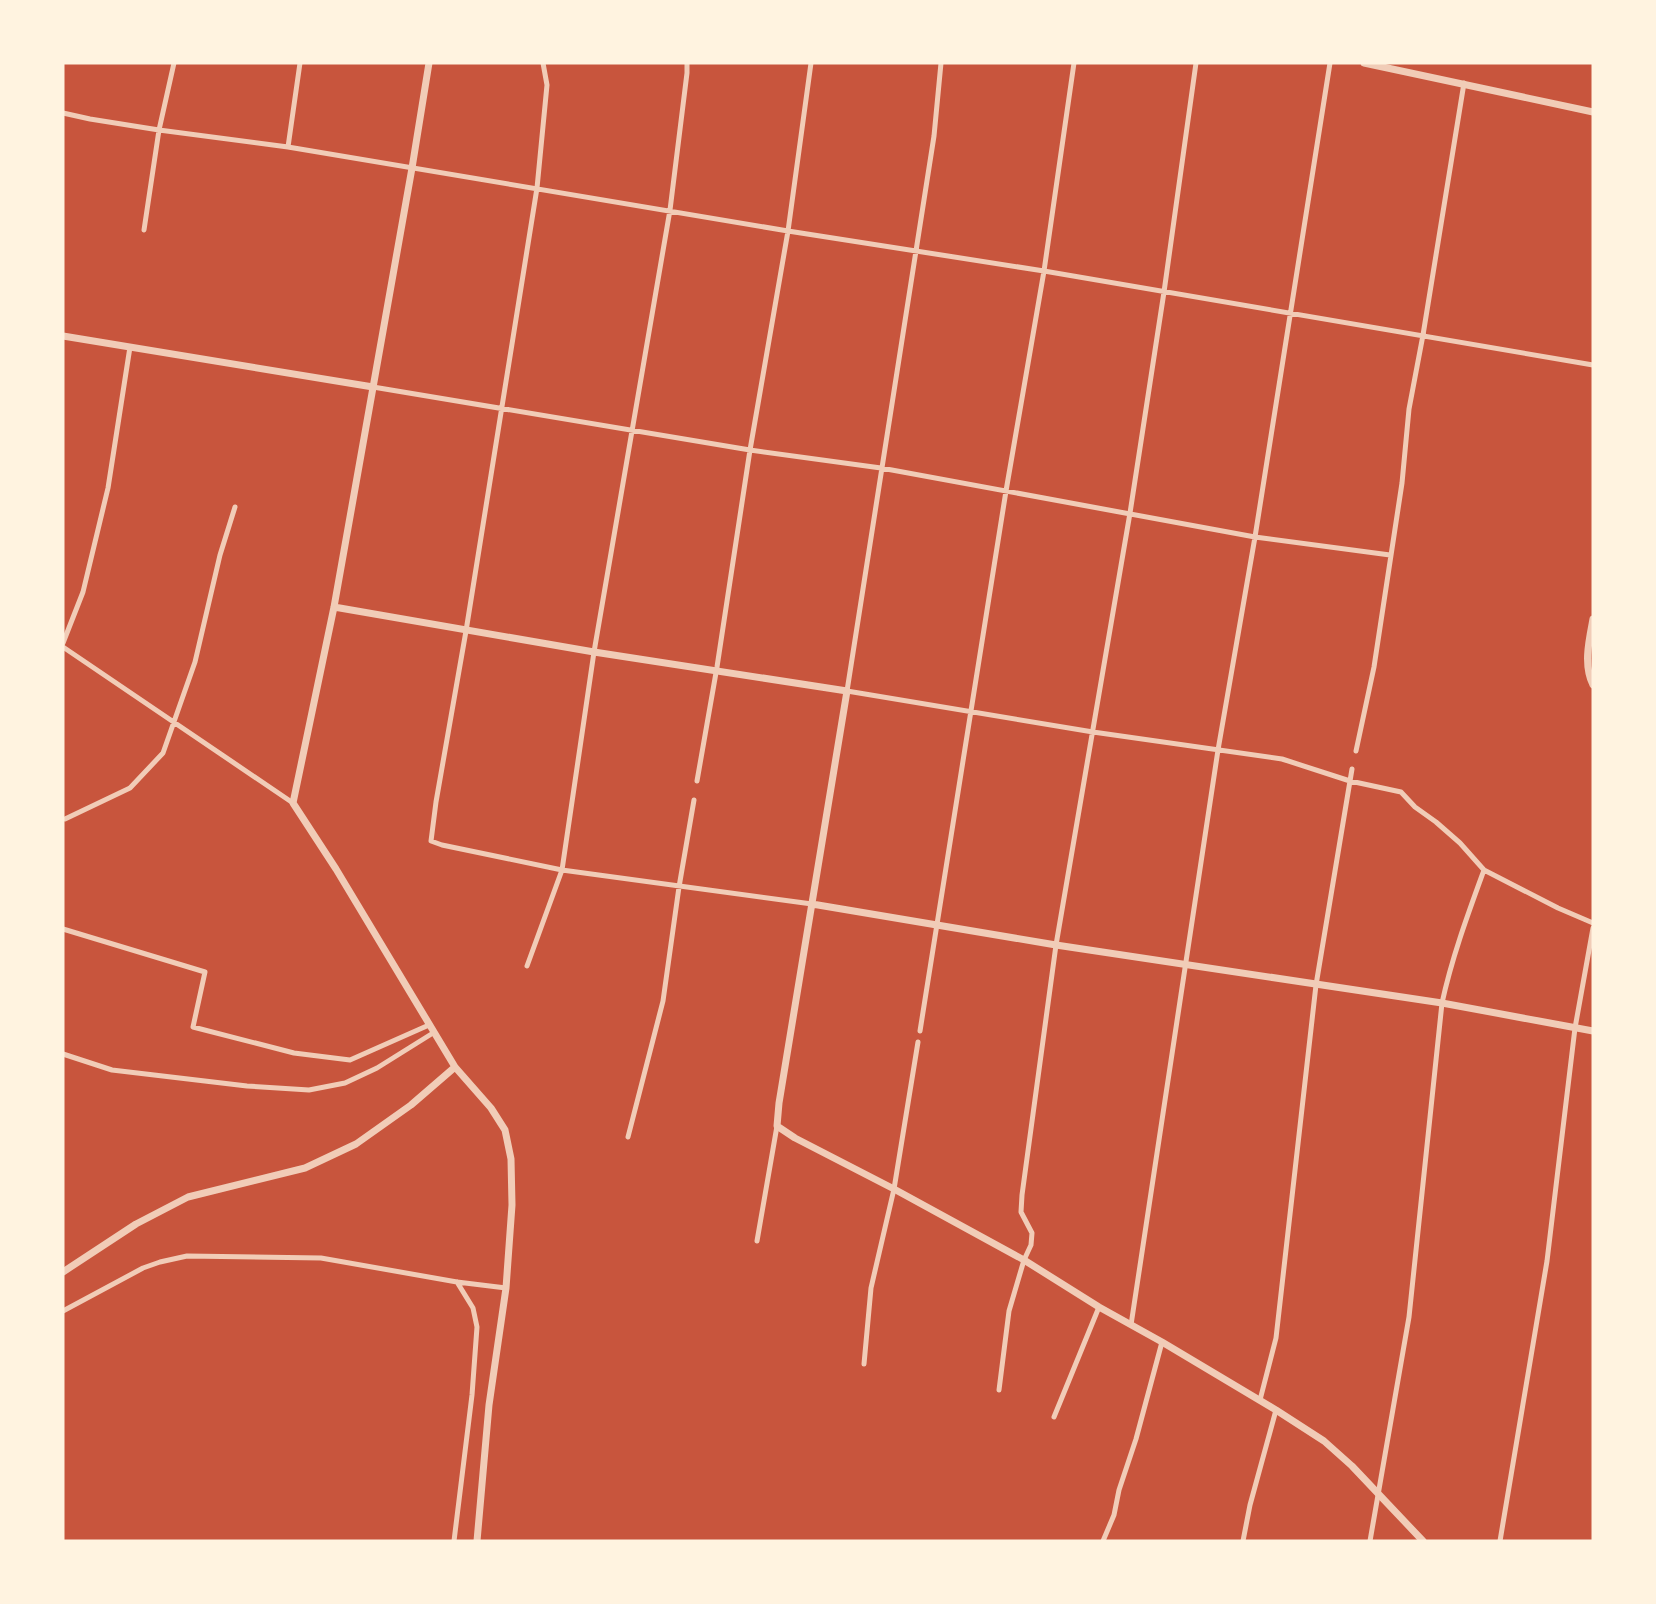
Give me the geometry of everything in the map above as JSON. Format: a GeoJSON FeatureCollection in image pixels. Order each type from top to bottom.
{"type":"FeatureCollection","features":[{"type":"Feature","properties":{"kind":"street"},"geometry":{"type":"LineString","coordinates":[[144,230],[159,130],[174,63]]}},
{"type":"Feature","properties":{"kind":"street"},"geometry":{"type":"LineString","coordinates":[[288,147],[300,63]]}},
{"type":"Feature","properties":{"kind":"street"},"geometry":{"type":"LineString","coordinates":[[293,803],[334,607],[429,63]]}},
{"type":"Feature","properties":{"kind":"street"},"geometry":{"type":"LineString","coordinates":[[543,63],[547,85],[537,188],[431,841],[562,870],[812,904],[1056,945],[1442,1003],[1593,1031]]}},
{"type":"Feature","properties":{"kind":"street"},"geometry":{"type":"LineString","coordinates":[[527,966],[562,870],[594,652],[670,210],[687,63]]}},
{"type":"Feature","properties":{"kind":"street"},"geometry":{"type":"LineString","coordinates":[[698,781],[750,450],[788,231],[811,63]]}},
{"type":"Feature","properties":{"kind":"street"},"geometry":{"type":"LineString","coordinates":[[757,1241],[847,691],[934,136],[941,63]]}},
{"type":"Feature","properties":{"kind":"street"},"geometry":{"type":"LineString","coordinates":[[920,1031],[1006,491],[1044,271],[1074,63]]}},
{"type":"Feature","properties":{"kind":"street"},"geometry":{"type":"LineString","coordinates":[[999,1390],[1010,1311],[1024,1260],[1031,1245],[1032,1233],[1021,1212],[1022,1195],[1056,945],[1130,513],[1196,63]]}},
{"type":"Feature","properties":{"kind":"street"},"geometry":{"type":"LineString","coordinates":[[1131,1325],[1218,750],[1255,537],[1330,63]]}},
{"type":"Feature","properties":{"kind":"street"},"geometry":{"type":"LineString","coordinates":[[1364,63],[1593,112]]}},
{"type":"Feature","properties":{"kind":"street"},"geometry":{"type":"LineString","coordinates":[[1356,751],[1374,667],[1402,483],[1409,409],[1464,83]]}},
{"type":"Feature","properties":{"kind":"street"},"geometry":{"type":"LineString","coordinates":[[63,113],[159,130],[288,147],[788,231],[1044,271],[1593,365]]}},
{"type":"Feature","properties":{"kind":"street"},"geometry":{"type":"LineString","coordinates":[[63,336],[750,450],[881,468],[1255,537],[1390,555]]}},
{"type":"Feature","properties":{"kind":"street"},"geometry":{"type":"LineString","coordinates":[[130,347],[108,488],[83,592],[63,645],[293,803],[336,869],[455,1066],[491,1108],[505,1130],[511,1159],[512,1204],[506,1288],[489,1405],[477,1541]]}},
{"type":"Feature","properties":{"kind":"street"},"geometry":{"type":"LineString","coordinates":[[65,819],[130,788],[163,753],[195,662],[220,555],[235,507]]}},
{"type":"Feature","properties":{"kind":"street"},"geometry":{"type":"LineString","coordinates":[[334,607],[594,652],[1093,732],[1282,759],[1350,782],[1401,792],[1415,807],[1460,843],[1484,870],[1558,908],[1593,923]]}},
{"type":"Feature","properties":{"kind":"street"},"geometry":{"type":"LineString","coordinates":[[1593,619],[1587,653],[1593,685]]}},
{"type":"Feature","properties":{"kind":"street"},"geometry":{"type":"LineString","coordinates":[[1260,1400],[1276,1338],[1316,985],[1352,769]]}},
{"type":"Feature","properties":{"kind":"street"},"geometry":{"type":"LineString","coordinates":[[628,1137],[663,1001],[694,800]]}},
{"type":"Feature","properties":{"kind":"street"},"geometry":{"type":"LineString","coordinates":[[1370,1541],[1409,1317],[1442,1003],[1449,970],[1484,870]]}},
{"type":"Feature","properties":{"kind":"street"},"geometry":{"type":"LineString","coordinates":[[1500,1541],[1546,1261],[1575,1028],[1593,928]]}},
{"type":"Feature","properties":{"kind":"street"},"geometry":{"type":"LineString","coordinates":[[63,929],[205,972],[193,1027],[204,1030],[294,1053],[350,1060],[429,1025]]}},
{"type":"Feature","properties":{"kind":"street"},"geometry":{"type":"LineString","coordinates":[[63,1054],[112,1070],[247,1086],[309,1090],[345,1083],[377,1068],[434,1033]]}},
{"type":"Feature","properties":{"kind":"street"},"geometry":{"type":"LineString","coordinates":[[864,1364],[871,1288],[894,1189],[918,1042]]}},
{"type":"Feature","properties":{"kind":"street"},"geometry":{"type":"LineString","coordinates":[[63,1272],[136,1224],[188,1197],[305,1168],[356,1144],[411,1105],[455,1066]]}},
{"type":"Feature","properties":{"kind":"street"},"geometry":{"type":"LineString","coordinates":[[777,1126],[795,1138],[1024,1260],[1099,1307],[1276,1410],[1324,1441],[1352,1466],[1422,1541]]}},
{"type":"Feature","properties":{"kind":"street"},"geometry":{"type":"LineString","coordinates":[[63,1311],[142,1268],[187,1256],[321,1258],[457,1282],[506,1288]]}},
{"type":"Feature","properties":{"kind":"street"},"geometry":{"type":"LineString","coordinates":[[454,1541],[472,1395],[477,1327],[472,1308],[457,1282]]}},
{"type":"Feature","properties":{"kind":"street"},"geometry":{"type":"LineString","coordinates":[[1054,1417],[1099,1307]]}},
{"type":"Feature","properties":{"kind":"street"},"geometry":{"type":"LineString","coordinates":[[1102,1541],[1114,1515],[1119,1490],[1136,1439],[1162,1342]]}},
{"type":"Feature","properties":{"kind":"street"},"geometry":{"type":"LineString","coordinates":[[1243,1541],[1250,1504],[1276,1410]]}}]}
